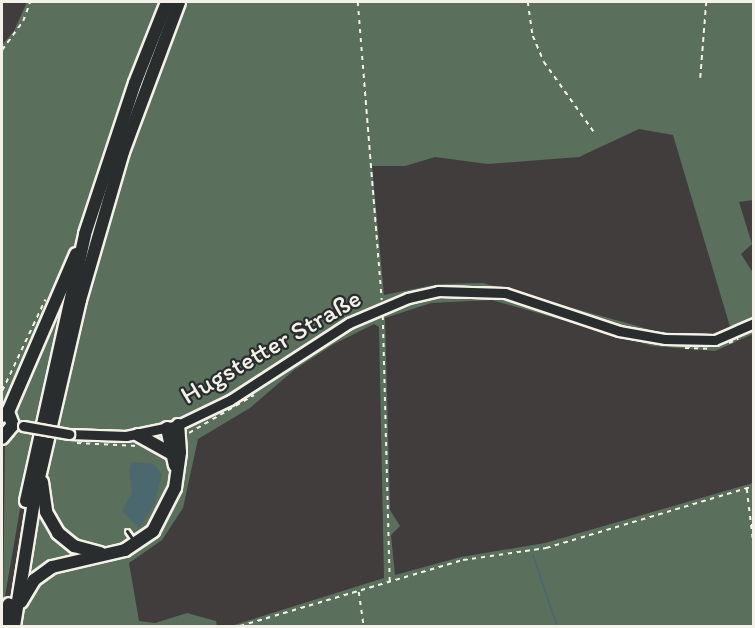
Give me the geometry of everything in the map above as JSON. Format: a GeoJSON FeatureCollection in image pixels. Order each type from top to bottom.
{"type":"FeatureCollection","features":[{"type":"Feature","properties":{"kind":"highway"},"geometry":{"type":"LineString","coordinates":[[2,438],[11,421],[85,234],[135,83],[167,2]]}},
{"type":"Feature","properties":{"kind":"highway"},"geometry":{"type":"LineString","coordinates":[[14,627],[40,472],[96,242],[144,90],[179,2]]}},
{"type":"Feature","properties":{"kind":"highway"},"geometry":{"type":"LineString","coordinates":[[5,627],[29,482],[85,234]]}},
{"type":"Feature","properties":{"kind":"highway"},"geometry":{"type":"LineString","coordinates":[[16,611],[29,586],[46,570],[67,562],[107,555],[137,545],[153,531],[166,510],[177,472],[173,427]]}},
{"type":"Feature","properties":{"kind":"highway"},"geometry":{"type":"LineString","coordinates":[[173,427],[172,454],[177,472]]}},
{"type":"Feature","properties":{"kind":"highway"},"geometry":{"type":"LineString","coordinates":[[138,435],[172,454]]}},
{"type":"Feature","properties":{"kind":"highway"},"geometry":{"type":"LineString","coordinates":[[40,472],[46,512],[58,533],[74,546],[107,555]]}},
{"type":"Feature","properties":{"kind":"street","name":"Hugstetter Straße"},"geometry":{"type":"LineString","coordinates":[[11,421],[69,434],[138,435],[173,427],[230,400],[322,337],[383,308],[438,291],[483,290],[531,301],[619,331],[665,339],[716,340],[750,325],[753,317]]}},
{"type":"Feature","properties":{"kind":"lane"},"geometry":{"type":"LineString","coordinates":[[127,531],[137,545]]}},
{"type":"Feature","properties":{"kind":"path"},"geometry":{"type":"LineString","coordinates":[[2,50],[23,21],[30,2]]}},
{"type":"Feature","properties":{"kind":"path"},"geometry":{"type":"LineString","coordinates":[[358,2],[383,308],[390,582]]}},
{"type":"Feature","properties":{"kind":"path"},"geometry":{"type":"LineString","coordinates":[[528,2],[532,36],[543,62],[594,132]]}},
{"type":"Feature","properties":{"kind":"path"},"geometry":{"type":"LineString","coordinates":[[700,78],[706,2]]}},
{"type":"Feature","properties":{"kind":"path"},"geometry":{"type":"LineString","coordinates":[[2,391],[45,299]]}},
{"type":"Feature","properties":{"kind":"path"},"geometry":{"type":"LineString","coordinates":[[240,627],[463,560],[546,548],[753,486]]}},
{"type":"Feature","properties":{"kind":"path"},"geometry":{"type":"LineString","coordinates":[[747,488],[753,548]]}},
{"type":"Feature","properties":{"kind":"path"},"geometry":{"type":"LineString","coordinates":[[359,591],[364,627]]}},
{"type":"Feature","properties":{"kind":"green space"},"geometry":{"type":"Polygon","coordinates":[[[27,2],[162,2],[78,240],[9,402],[2,409],[2,45],[14,31],[27,2]]]}},
{"type":"Feature","properties":{"kind":"green space"},"geometry":{"type":"Polygon","coordinates":[[[183,2],[753,2],[753,200],[739,202],[752,244],[741,254],[753,273],[753,334],[715,351],[653,346],[492,300],[431,303],[385,318],[390,510],[400,526],[391,535],[395,575],[461,557],[545,543],[753,483],[753,626],[231,626],[384,578],[379,327],[374,324],[334,344],[294,370],[250,408],[198,439],[183,508],[162,540],[129,563],[139,621],[155,623],[187,613],[216,621],[217,626],[19,626],[56,422],[107,214],[183,2]],[[639,129],[579,157],[488,164],[435,157],[405,166],[372,166],[384,295],[439,284],[483,283],[655,331],[715,337],[731,330],[673,135],[639,129]]]}},
{"type":"Feature","properties":{"kind":"green space"},"geometry":{"type":"Polygon","coordinates":[[[72,269],[25,480],[3,608],[5,439],[17,435],[20,418],[14,411],[72,269]]]}},
{"type":"Feature","properties":{"kind":"water"},"geometry":{"type":"Polygon","coordinates":[[[132,462],[154,464],[162,474],[155,503],[139,528],[122,511],[132,492],[129,469],[132,462]]]}},
{"type":"Feature","properties":{"kind":"waterway"},"geometry":{"type":"LineString","coordinates":[[533,555],[557,626]]}}]}
